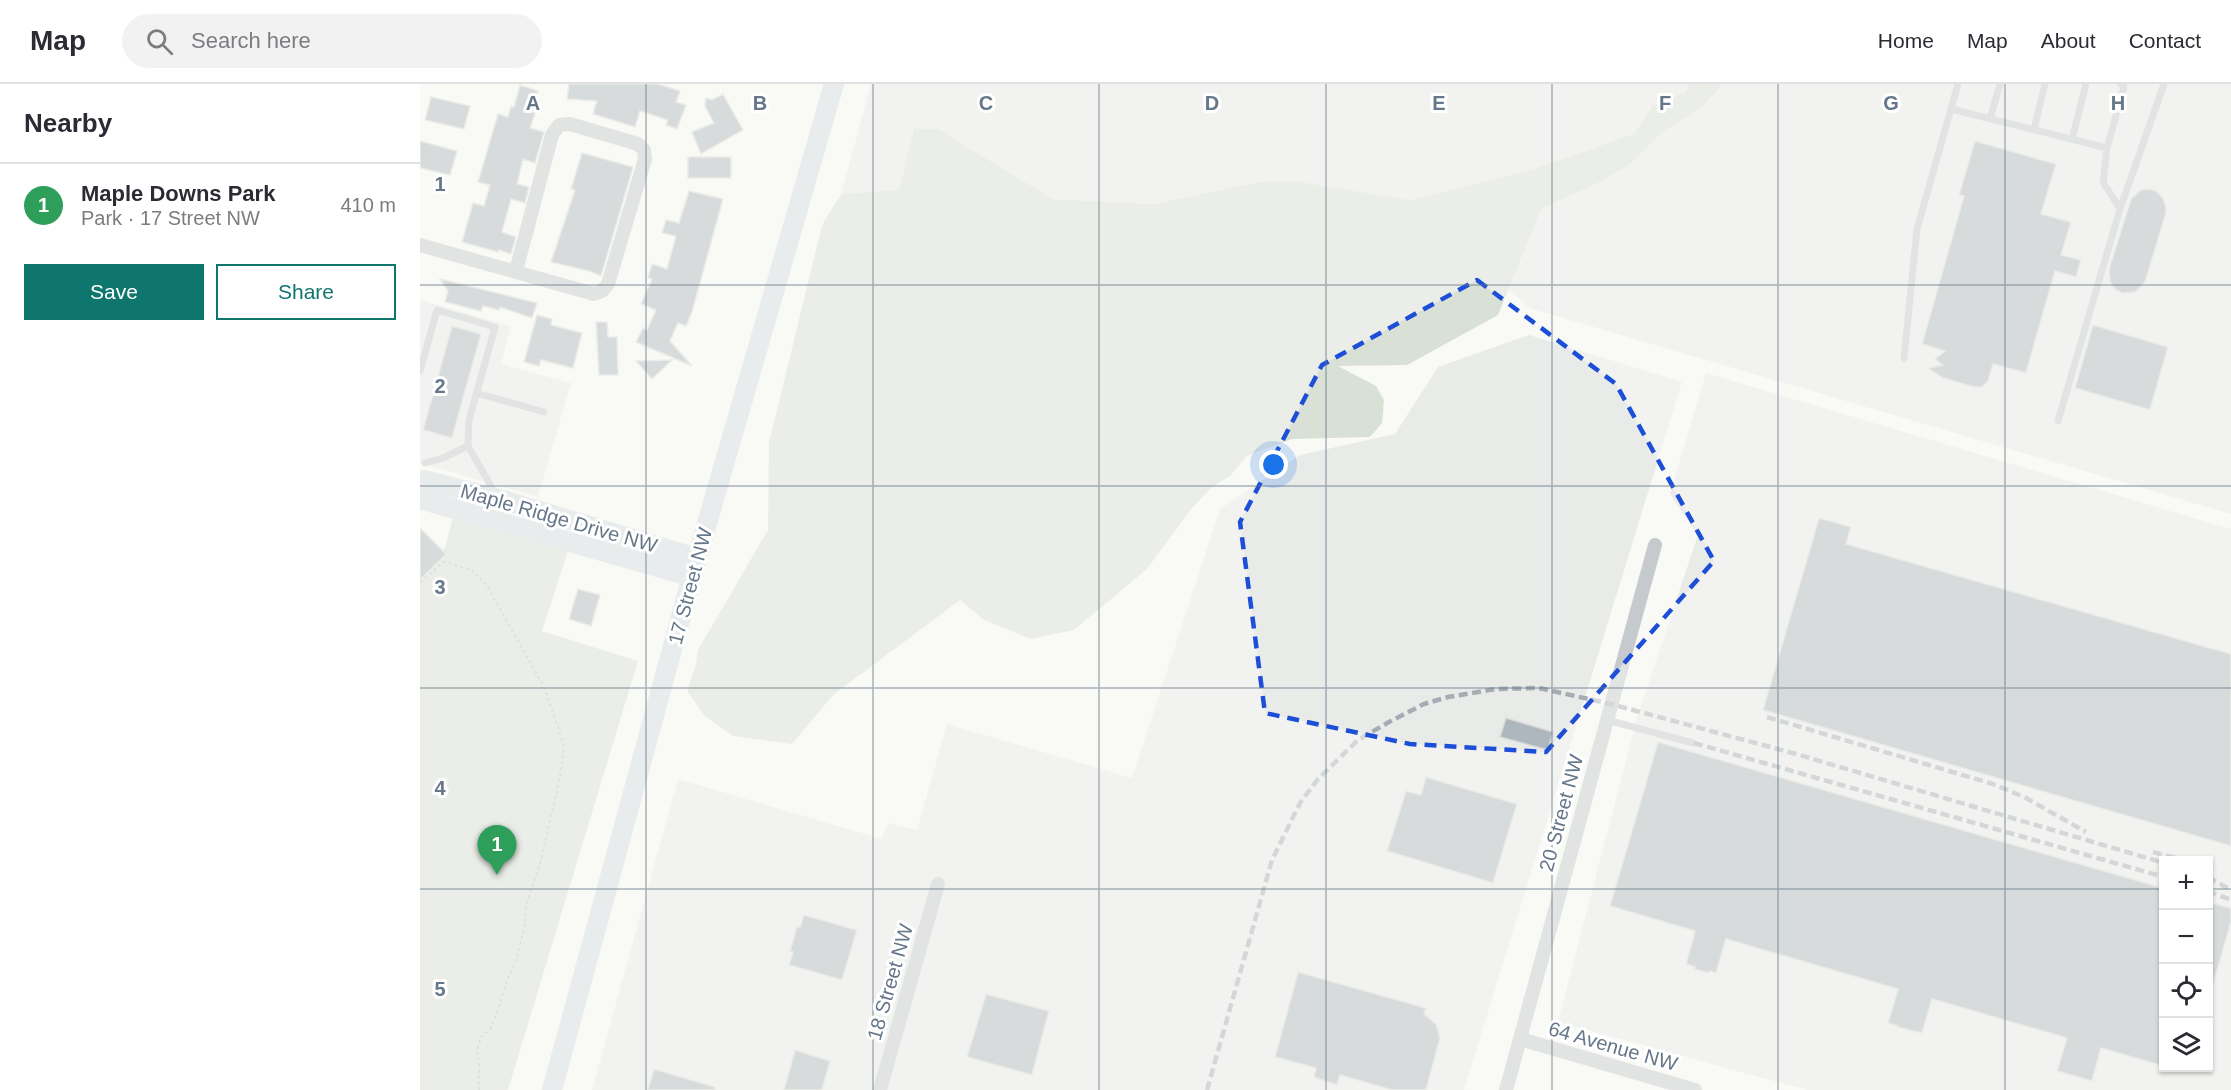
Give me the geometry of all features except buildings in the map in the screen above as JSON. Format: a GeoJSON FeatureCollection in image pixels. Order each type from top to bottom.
{"type":"FeatureCollection","features":[{"type":"Feature","properties":{"kind":"main road","name":"17 Street NW"},"geometry":{"type":"LineString","coordinates":[[552,1090],[695,567],[834,84]]}},
{"type":"Feature","properties":{"kind":"main road","name":"Maple Ridge Drive NW"},"geometry":{"type":"LineString","coordinates":[[422,476],[498,499],[695,567]]}},
{"type":"Feature","properties":{"kind":"main road","name":"Maple Ridge Drive NW"},"geometry":{"type":"LineString","coordinates":[[422,476],[495,520],[695,567]]}},
{"type":"Feature","properties":{"kind":"street"},"geometry":{"type":"LineString","coordinates":[[420,245],[594,294],[602,291],[608,284],[645,159],[644,150],[638,144],[570,124],[559,126],[552,135],[516,271]]}},
{"type":"Feature","properties":{"kind":"street","name":"20 Street NW"},"geometry":{"type":"LineString","coordinates":[[1506,1090],[1655,545]]}},
{"type":"Feature","properties":{"kind":"street","name":"18 Street NW"},"geometry":{"type":"LineString","coordinates":[[880,1090],[938,884]]}},
{"type":"Feature","properties":{"kind":"street","name":"64 Avenue NW"},"geometry":{"type":"LineString","coordinates":[[1520,1039],[1695,1090]]}},
{"type":"Feature","properties":{"kind":"lane"},"geometry":{"type":"LineString","coordinates":[[1904,358],[1917,229],[1958,84]]}},
{"type":"Feature","properties":{"kind":"lane"},"geometry":{"type":"LineString","coordinates":[[1990,119],[2001,84]]}},
{"type":"Feature","properties":{"kind":"lane"},"geometry":{"type":"LineString","coordinates":[[2034,129],[2045,84]]}},
{"type":"Feature","properties":{"kind":"lane"},"geometry":{"type":"LineString","coordinates":[[2072,139],[2086,84]]}},
{"type":"Feature","properties":{"kind":"lane"},"geometry":{"type":"LineString","coordinates":[[2120,209],[2103,182],[2107,148],[2124,87],[2121,84]]}},
{"type":"Feature","properties":{"kind":"lane"},"geometry":{"type":"LineString","coordinates":[[2058,421],[2120,209],[2164,84]]}},
{"type":"Feature","properties":{"kind":"lane"},"geometry":{"type":"LineString","coordinates":[[1951,109],[2107,148]]}},
{"type":"Feature","properties":{"kind":"lane"},"geometry":{"type":"LineString","coordinates":[[420,371],[437,310],[495,327],[469,420],[468,446],[498,499],[495,520]]}},
{"type":"Feature","properties":{"kind":"lane"},"geometry":{"type":"LineString","coordinates":[[476,393],[544,412]]}},
{"type":"Feature","properties":{"kind":"lane"},"geometry":{"type":"LineString","coordinates":[[422,476],[443,458],[468,446]]}},
{"type":"Feature","properties":{"kind":"lane"},"geometry":{"type":"LineString","coordinates":[[1607,720],[1693,743]]}},
{"type":"Feature","properties":{"kind":"path"},"geometry":{"type":"LineString","coordinates":[[420,582],[444,562],[472,570],[486,585],[545,689],[564,746],[554,804],[539,867],[526,905],[525,924],[517,958],[490,1030],[481,1037],[477,1051],[479,1090]]}},
{"type":"Feature","properties":{"kind":"highlighted area"},"geometry":{"type":"Polygon","coordinates":[[[1477,280],[1616,384],[1714,561],[1546,752],[1410,744],[1265,713],[1240,522],[1322,365],[1477,280]]]}},
{"type":"Feature","properties":{"kind":"shaded area"},"geometry":{"type":"Polygon","coordinates":[[[871,84],[2231,84],[2231,514],[1529,308],[1410,200],[1295,181],[1259,182],[1153,204],[1053,199],[938,129],[914,128],[899,191],[841,194],[871,84]]]}},
{"type":"Feature","properties":{"kind":"shaded area"},"geometry":{"type":"Polygon","coordinates":[[[1688,84],[1723,84],[1700,109],[1662,132],[1629,165],[1596,184],[1541,209],[1498,315],[1407,365],[1338,366],[1376,386],[1384,400],[1382,423],[1370,437],[1292,439],[1247,456],[1230,476],[1211,488],[1192,508],[1147,569],[1074,630],[1031,639],[984,620],[960,600],[833,695],[792,744],[733,736],[705,716],[687,691],[696,665],[698,650],[768,530],[769,443],[822,225],[841,194],[899,190],[914,128],[938,129],[1053,199],[1153,204],[1259,182],[1295,181],[1410,200],[1534,169],[1634,134],[1652,106],[1686,92],[1688,84]]]}},
{"type":"Feature","properties":{"kind":"shaded area"},"geometry":{"type":"Polygon","coordinates":[[[420,300],[511,326],[501,364],[571,383],[538,497],[420,463],[420,300]]]}},
{"type":"Feature","properties":{"kind":"shaded area"},"geometry":{"type":"Polygon","coordinates":[[[1529,335],[1682,382],[1464,1090],[592,1090],[678,779],[882,839],[888,823],[917,830],[947,724],[1132,778],[1220,509],[1300,455],[1395,434],[1438,367],[1529,335]]]}},
{"type":"Feature","properties":{"kind":"shaded area"},"geometry":{"type":"Polygon","coordinates":[[[1706,373],[2231,529],[2231,1090],[1807,1090],[1558,1022],[1637,718],[1698,535],[1670,494],[1706,373]]]}},
{"type":"Feature","properties":{"kind":"shaded area"},"geometry":{"type":"Polygon","coordinates":[[[453,517],[568,551],[542,631],[638,661],[508,1090],[420,1090],[420,571],[445,548],[453,517]]]}},
{"type":"Feature","properties":{"kind":"railway"},"geometry":{"type":"LineString","coordinates":[[1207,1090],[1272,860],[1300,803],[1318,779],[1358,740],[1424,704],[1448,697],[1496,689],[1539,688],[1611,704],[1796,754],[2159,862]]}},
{"type":"Feature","properties":{"kind":"railway"},"geometry":{"type":"LineString","coordinates":[[1767,717],[1993,784],[2024,797],[2086,832]]}},
{"type":"Feature","properties":{"kind":"railway"},"geometry":{"type":"LineString","coordinates":[[1694,743],[2159,876]]}},
{"type":"Feature","properties":{"kind":"railway"},"geometry":{"type":"LineString","coordinates":[[2153,852],[2168,856]]}},
{"type":"Feature","properties":{"kind":"railway"},"geometry":{"type":"LineString","coordinates":[[2213,880],[2231,890]]}},
{"type":"Feature","properties":{"kind":"railway"},"geometry":{"type":"LineString","coordinates":[[2213,893],[2231,900]]}},
{"type":"Feature","properties":{"kind":"place","name":"Maple Downs Park"},"geometry":{"type":"Point","coordinates":[497,875]}}]}
